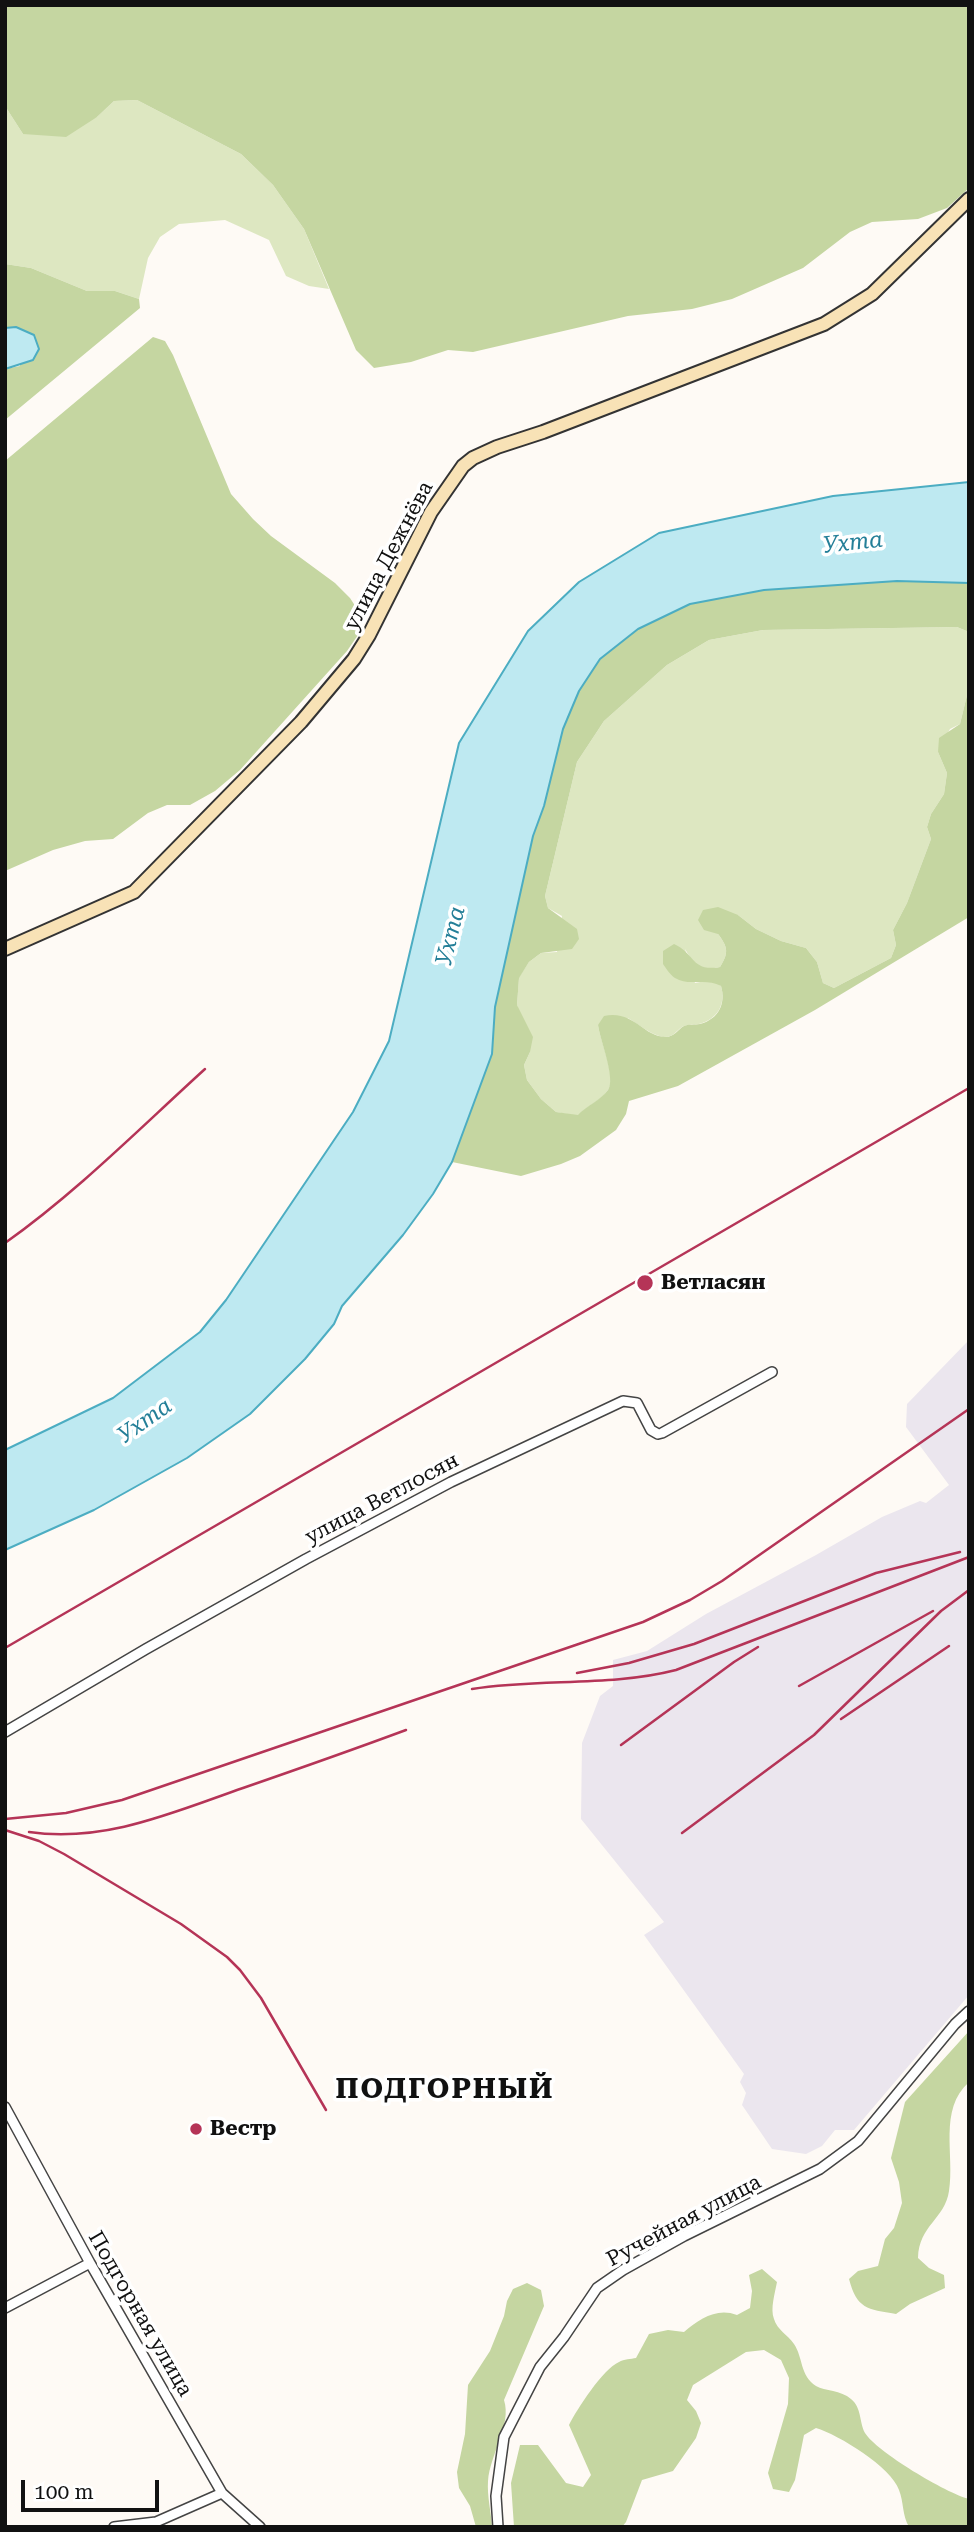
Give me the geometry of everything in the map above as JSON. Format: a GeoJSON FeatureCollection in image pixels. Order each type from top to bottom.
{"type":"FeatureCollection","features":[{"type":"Feature","properties":{"kind":"street","name":"улица Дежнёва"},"geometry":{"type":"LineString","coordinates":[[5,949],[134,892],[301,722],[354,659],[369,635],[431,512],[454,477],[474,458],[824,324],[872,294],[969,199]]}},
{"type":"Feature","properties":{"kind":"street","name":"улица Ветлосян"},"geometry":{"type":"LineString","coordinates":[[5,1732],[239,1596],[467,1474],[623,1401],[637,1403],[651,1430],[662,1433],[772,1372]]}},
{"type":"Feature","properties":{"kind":"street","name":"Ручейная улица"},"geometry":{"type":"LineString","coordinates":[[498,2527],[496,2496],[504,2437],[540,2367],[597,2288],[623,2270],[684,2236],[820,2169],[858,2141],[955,2024],[969,2011]]}},
{"type":"Feature","properties":{"kind":"street","name":"Подгорная улица"},"geometry":{"type":"LineString","coordinates":[[5,2107],[90,2263],[222,2493],[260,2527]]}},
{"type":"Feature","properties":{"kind":"street"},"geometry":{"type":"LineString","coordinates":[[5,2308],[90,2263]]}},
{"type":"Feature","properties":{"kind":"street"},"geometry":{"type":"LineString","coordinates":[[114,2527],[156,2522],[222,2493]]}},
{"type":"Feature","properties":{"kind":"shaded area"},"geometry":{"type":"Polygon","coordinates":[[[969,1340],[969,1995],[854,2130],[835,2130],[822,2146],[806,2154],[772,2149],[742,2105],[746,2093],[740,2082],[744,2074],[644,1935],[664,1922],[581,1819],[582,1743],[600,1696],[613,1686],[613,1660],[647,1651],[706,1614],[882,1517],[920,1501],[926,1503],[949,1485],[906,1427],[907,1404],[969,1340]]]}},
{"type":"Feature","properties":{"kind":"green space"},"geometry":{"type":"Polygon","coordinates":[[[5,5],[969,5],[969,188],[947,208],[918,219],[872,222],[850,232],[803,268],[732,299],[692,309],[628,316],[473,352],[448,350],[411,362],[374,368],[356,350],[304,229],[273,185],[241,154],[137,100],[114,101],[97,117],[66,137],[23,134],[5,106],[5,5]]]}},
{"type":"Feature","properties":{"kind":"green space"},"geometry":{"type":"Polygon","coordinates":[[[137,100],[241,154],[273,185],[304,229],[329,289],[309,286],[286,276],[269,240],[225,220],[179,224],[160,237],[148,258],[139,299],[115,291],[87,291],[31,268],[5,264],[5,106],[23,134],[97,117],[114,101],[137,100]]]}},
{"type":"Feature","properties":{"kind":"green space"},"geometry":{"type":"Polygon","coordinates":[[[5,264],[31,268],[87,291],[115,291],[139,299],[140,308],[5,420],[5,369],[20,366],[16,327],[5,328],[5,264]]]}},
{"type":"Feature","properties":{"kind":"green space"},"geometry":{"type":"Polygon","coordinates":[[[153,337],[165,341],[173,355],[231,494],[271,536],[335,583],[350,598],[363,618],[358,635],[347,651],[240,770],[215,791],[190,805],[167,805],[148,813],[113,839],[85,841],[53,850],[5,871],[5,461],[153,337]]]}},
{"type":"Feature","properties":{"kind":"green space"},"geometry":{"type":"Polygon","coordinates":[[[897,581],[969,583],[969,632],[957,627],[763,630],[709,640],[667,665],[604,721],[577,762],[545,896],[548,908],[577,929],[579,939],[572,949],[541,953],[529,962],[519,978],[517,1005],[533,1037],[524,1065],[527,1080],[541,1099],[556,1112],[578,1115],[605,1094],[610,1085],[609,1069],[598,1025],[604,1016],[623,1017],[657,1036],[665,1037],[674,1035],[686,1025],[700,1024],[712,1018],[722,1004],[721,986],[709,982],[680,981],[671,975],[663,964],[663,951],[674,944],[699,965],[720,967],[726,954],[725,946],[718,934],[704,930],[698,920],[703,910],[718,907],[738,915],[756,929],[781,941],[806,948],[817,962],[823,983],[834,988],[891,958],[896,945],[893,930],[907,903],[931,839],[927,827],[931,814],[944,794],[947,773],[938,752],[939,738],[960,724],[969,687],[969,917],[815,1010],[678,1086],[629,1101],[626,1114],[616,1130],[580,1156],[521,1176],[452,1162],[492,1054],[495,1007],[533,836],[544,806],[563,729],[579,691],[600,659],[638,629],[690,604],[764,590],[897,581]]]}},
{"type":"Feature","properties":{"kind":"green space"},"geometry":{"type":"Polygon","coordinates":[[[957,627],[969,632],[969,687],[960,724],[950,729],[938,752],[947,773],[944,794],[931,814],[927,827],[931,839],[907,903],[893,930],[896,945],[891,958],[834,988],[823,983],[817,962],[806,948],[781,941],[756,929],[738,915],[718,934],[726,950],[720,967],[699,966],[685,949],[695,983],[711,980],[721,986],[721,1005],[716,1015],[706,1022],[684,1026],[666,1037],[654,1034],[628,1018],[598,1025],[611,1077],[608,1090],[578,1116],[556,1112],[541,1099],[527,1080],[524,1065],[530,1052],[517,1005],[519,977],[529,962],[541,953],[557,952],[562,916],[548,908],[545,896],[577,762],[604,721],[667,665],[709,640],[763,630],[957,627]]]}},
{"type":"Feature","properties":{"kind":"green space"},"geometry":{"type":"Polygon","coordinates":[[[969,2031],[969,2082],[959,2093],[951,2119],[947,2201],[919,2247],[918,2258],[929,2268],[944,2275],[945,2288],[910,2304],[896,2314],[870,2309],[860,2302],[849,2279],[858,2271],[878,2266],[885,2239],[894,2228],[902,2203],[891,2158],[905,2102],[969,2031]]]}},
{"type":"Feature","properties":{"kind":"green space"},"geometry":{"type":"Polygon","coordinates":[[[762,2269],[777,2282],[773,2306],[775,2323],[794,2344],[804,2372],[811,2382],[851,2399],[857,2407],[865,2433],[897,2461],[969,2499],[969,2527],[909,2527],[899,2490],[886,2472],[838,2437],[816,2428],[804,2435],[795,2480],[789,2492],[773,2489],[768,2473],[788,2404],[789,2378],[781,2360],[764,2350],[746,2352],[693,2385],[687,2400],[701,2423],[696,2438],[673,2471],[642,2480],[622,2527],[514,2527],[511,2483],[520,2445],[538,2445],[566,2483],[583,2487],[591,2475],[569,2425],[598,2381],[619,2362],[636,2358],[649,2334],[668,2330],[684,2332],[715,2313],[737,2315],[750,2308],[752,2291],[749,2275],[762,2269]]]}},
{"type":"Feature","properties":{"kind":"green space"},"geometry":{"type":"Polygon","coordinates":[[[527,2283],[541,2290],[544,2306],[504,2400],[505,2419],[488,2481],[492,2527],[476,2527],[470,2506],[459,2488],[457,2472],[465,2434],[468,2385],[490,2351],[513,2289],[527,2283]]]}},
{"type":"Feature","properties":{"kind":"water"},"geometry":{"type":"Polygon","coordinates":[[[16,327],[34,335],[39,349],[33,360],[5,369],[5,328],[16,327]]]}},
{"type":"Feature","properties":{"kind":"water","name":"Ухта"},"geometry":{"type":"Polygon","coordinates":[[[969,482],[969,583],[897,581],[764,590],[690,604],[638,629],[600,659],[579,691],[563,729],[544,806],[533,836],[495,1007],[492,1054],[452,1162],[433,1194],[403,1235],[342,1306],[334,1324],[305,1359],[250,1414],[187,1458],[94,1510],[5,1550],[5,1450],[113,1398],[200,1332],[226,1300],[353,1112],[389,1041],[459,743],[528,631],[579,582],[659,533],[833,496],[969,482]]]}},
{"type":"Feature","properties":{"kind":"railway"},"geometry":{"type":"LineString","coordinates":[[5,1243],[83,1181],[205,1069]]}},
{"type":"Feature","properties":{"kind":"railway"},"geometry":{"type":"LineString","coordinates":[[5,1648],[969,1088]]}},
{"type":"Feature","properties":{"kind":"railway"},"geometry":{"type":"LineString","coordinates":[[5,1819],[66,1813],[122,1800],[643,1622],[690,1600],[722,1581],[969,1409]]}},
{"type":"Feature","properties":{"kind":"railway"},"geometry":{"type":"LineString","coordinates":[[577,1673],[629,1663],[694,1644],[876,1573],[960,1552]]}},
{"type":"Feature","properties":{"kind":"railway"},"geometry":{"type":"LineString","coordinates":[[472,1689],[626,1679],[676,1670],[969,1557]]}},
{"type":"Feature","properties":{"kind":"railway"},"geometry":{"type":"LineString","coordinates":[[682,1833],[814,1735],[941,1611],[969,1590]]}},
{"type":"Feature","properties":{"kind":"railway"},"geometry":{"type":"LineString","coordinates":[[799,1686],[933,1611]]}},
{"type":"Feature","properties":{"kind":"railway"},"geometry":{"type":"LineString","coordinates":[[841,1719],[949,1646]]}},
{"type":"Feature","properties":{"kind":"railway"},"geometry":{"type":"LineString","coordinates":[[621,1745],[758,1647]]}},
{"type":"Feature","properties":{"kind":"railway"},"geometry":{"type":"LineString","coordinates":[[29,1832],[85,1833],[139,1823],[406,1730]]}},
{"type":"Feature","properties":{"kind":"railway"},"geometry":{"type":"LineString","coordinates":[[5,1830],[39,1841],[64,1854],[181,1924],[227,1957],[261,1998],[326,2110]]}},
{"type":"Feature","properties":{"kind":"place","name":"Ветласян"},"geometry":{"type":"Point","coordinates":[645,1283]}},
{"type":"Feature","properties":{"kind":"place","name":"Вестр"},"geometry":{"type":"Point","coordinates":[196,2129]}},
{"type":"Feature","properties":{"kind":"district","name":"ПОДГОРНЫЙ"},"geometry":{"type":"Point","coordinates":[445,2090]}}]}
